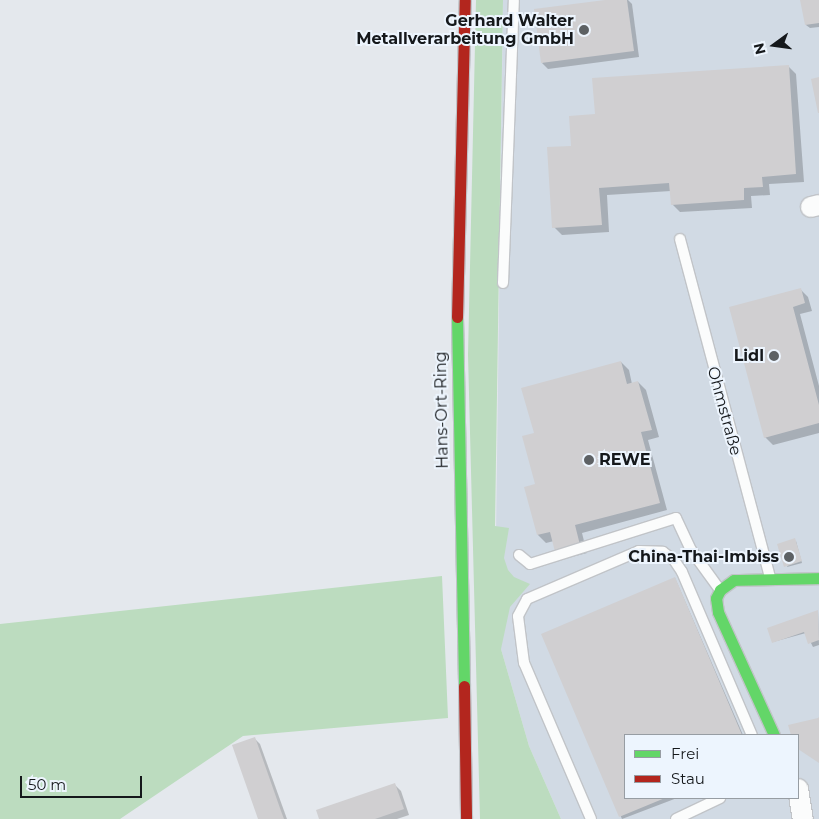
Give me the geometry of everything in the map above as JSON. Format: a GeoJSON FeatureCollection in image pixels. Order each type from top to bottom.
{"type":"FeatureCollection","features":[{"type":"Feature","properties":{"kind":"main road","name":"Hans-Ort-Ring"},"geometry":{"type":"LineString","coordinates":[[465,0],[456,276],[466,819]]}},
{"type":"Feature","properties":{"kind":"main road"},"geometry":{"type":"LineString","coordinates":[[774,734],[718,612],[716,598],[720,590],[734,580],[771,581],[819,578]]}},
{"type":"Feature","properties":{"kind":"street"},"geometry":{"type":"LineString","coordinates":[[799,796],[802,819]]}},
{"type":"Feature","properties":{"kind":"lane"},"geometry":{"type":"LineString","coordinates":[[503,283],[514,0]]}},
{"type":"Feature","properties":{"kind":"lane","name":"Ohmstraße"},"geometry":{"type":"LineString","coordinates":[[680,239],[771,581]]}},
{"type":"Feature","properties":{"kind":"lane"},"geometry":{"type":"LineString","coordinates":[[519,555],[530,564],[676,518],[690,550],[720,590]]}},
{"type":"Feature","properties":{"kind":"lane"},"geometry":{"type":"LineString","coordinates":[[591,819],[524,663],[518,616],[527,599],[639,551],[663,552],[674,560],[682,572],[752,734]]}},
{"type":"Feature","properties":{"kind":"lane"},"geometry":{"type":"LineString","coordinates":[[676,819],[718,799]]}},
{"type":"Feature","properties":{"kind":"shaded area"},"geometry":{"type":"Polygon","coordinates":[[[503,0],[819,0],[819,819],[561,819],[529,746],[501,649],[495,613],[503,0]]]}},
{"type":"Feature","properties":{"kind":"green space"},"geometry":{"type":"Polygon","coordinates":[[[476,0],[503,0],[495,526],[509,528],[504,558],[508,570],[514,577],[530,584],[510,607],[501,649],[529,746],[561,819],[480,819],[468,355],[476,0]]]}},
{"type":"Feature","properties":{"kind":"green space"},"geometry":{"type":"Polygon","coordinates":[[[442,576],[448,718],[243,736],[120,819],[0,819],[0,624],[442,576]]]}},
{"type":"Feature","properties":{"kind":"building","name":"Gerhard Walter Metallverarbeitung GmbH"},"geometry":{"type":"Polygon","coordinates":[[[605,0],[627,0],[634,51],[541,63],[534,9],[605,0]]]}},
{"type":"Feature","properties":{"kind":"building"},"geometry":{"type":"Polygon","coordinates":[[[800,0],[819,0],[819,23],[805,25],[800,0]]]}},
{"type":"Feature","properties":{"kind":"building"},"geometry":{"type":"Polygon","coordinates":[[[789,65],[796,174],[762,177],[763,187],[744,188],[744,200],[671,205],[669,183],[599,188],[602,225],[552,228],[547,147],[571,146],[569,116],[595,114],[592,78],[789,65]]]}},
{"type":"Feature","properties":{"kind":"building"},"geometry":{"type":"Polygon","coordinates":[[[819,77],[819,113],[818,113],[811,79],[819,77]]]}},
{"type":"Feature","properties":{"kind":"building","name":"Lidl"},"geometry":{"type":"Polygon","coordinates":[[[801,288],[805,303],[793,307],[819,405],[819,423],[764,438],[729,307],[801,288]]]}},
{"type":"Feature","properties":{"kind":"building","name":"REWE"},"geometry":{"type":"Polygon","coordinates":[[[621,361],[627,384],[638,381],[652,430],[641,432],[660,503],[575,525],[580,545],[555,552],[550,532],[537,535],[524,487],[535,484],[522,436],[534,433],[521,388],[621,361]]]}},
{"type":"Feature","properties":{"kind":"building"},"geometry":{"type":"Polygon","coordinates":[[[795,538],[802,561],[784,567],[777,544],[795,538]]]}},
{"type":"Feature","properties":{"kind":"building"},"geometry":{"type":"Polygon","coordinates":[[[675,577],[742,734],[624,734],[624,799],[663,799],[619,817],[541,634],[675,577]]]}},
{"type":"Feature","properties":{"kind":"building"},"geometry":{"type":"Polygon","coordinates":[[[818,610],[819,640],[808,644],[804,632],[772,643],[767,628],[818,610]]]}},
{"type":"Feature","properties":{"kind":"building"},"geometry":{"type":"Polygon","coordinates":[[[819,717],[819,763],[799,750],[799,734],[791,734],[788,725],[819,717]]]}},
{"type":"Feature","properties":{"kind":"building"},"geometry":{"type":"Polygon","coordinates":[[[255,737],[284,819],[258,819],[232,745],[255,737]]]}},
{"type":"Feature","properties":{"kind":"building"},"geometry":{"type":"Polygon","coordinates":[[[395,783],[404,809],[375,819],[319,819],[316,810],[395,783]]]}},
{"type":"Feature","properties":{"kind":"traffic: fast"},"geometry":{"type":"LineString","coordinates":[[457,317],[464,686]]}},
{"type":"Feature","properties":{"kind":"traffic: fast"},"geometry":{"type":"LineString","coordinates":[[774,734],[718,612],[716,598],[720,590],[734,580],[819,578]]}},
{"type":"Feature","properties":{"kind":"traffic: jam"},"geometry":{"type":"LineString","coordinates":[[457,317],[465,0]]}},
{"type":"Feature","properties":{"kind":"traffic: jam"},"geometry":{"type":"LineString","coordinates":[[464,686],[466,819]]}},
{"type":"Feature","properties":{"kind":"place","name":"Gerhard Walter Metallverarbeitung GmbH"},"geometry":{"type":"Point","coordinates":[584,30]}},
{"type":"Feature","properties":{"kind":"place","name":"Lidl"},"geometry":{"type":"Point","coordinates":[774,356]}},
{"type":"Feature","properties":{"kind":"place","name":"REWE"},"geometry":{"type":"Point","coordinates":[589,460]}},
{"type":"Feature","properties":{"kind":"place","name":"China-Thai-Imbiss"},"geometry":{"type":"Point","coordinates":[789,557]}}]}
